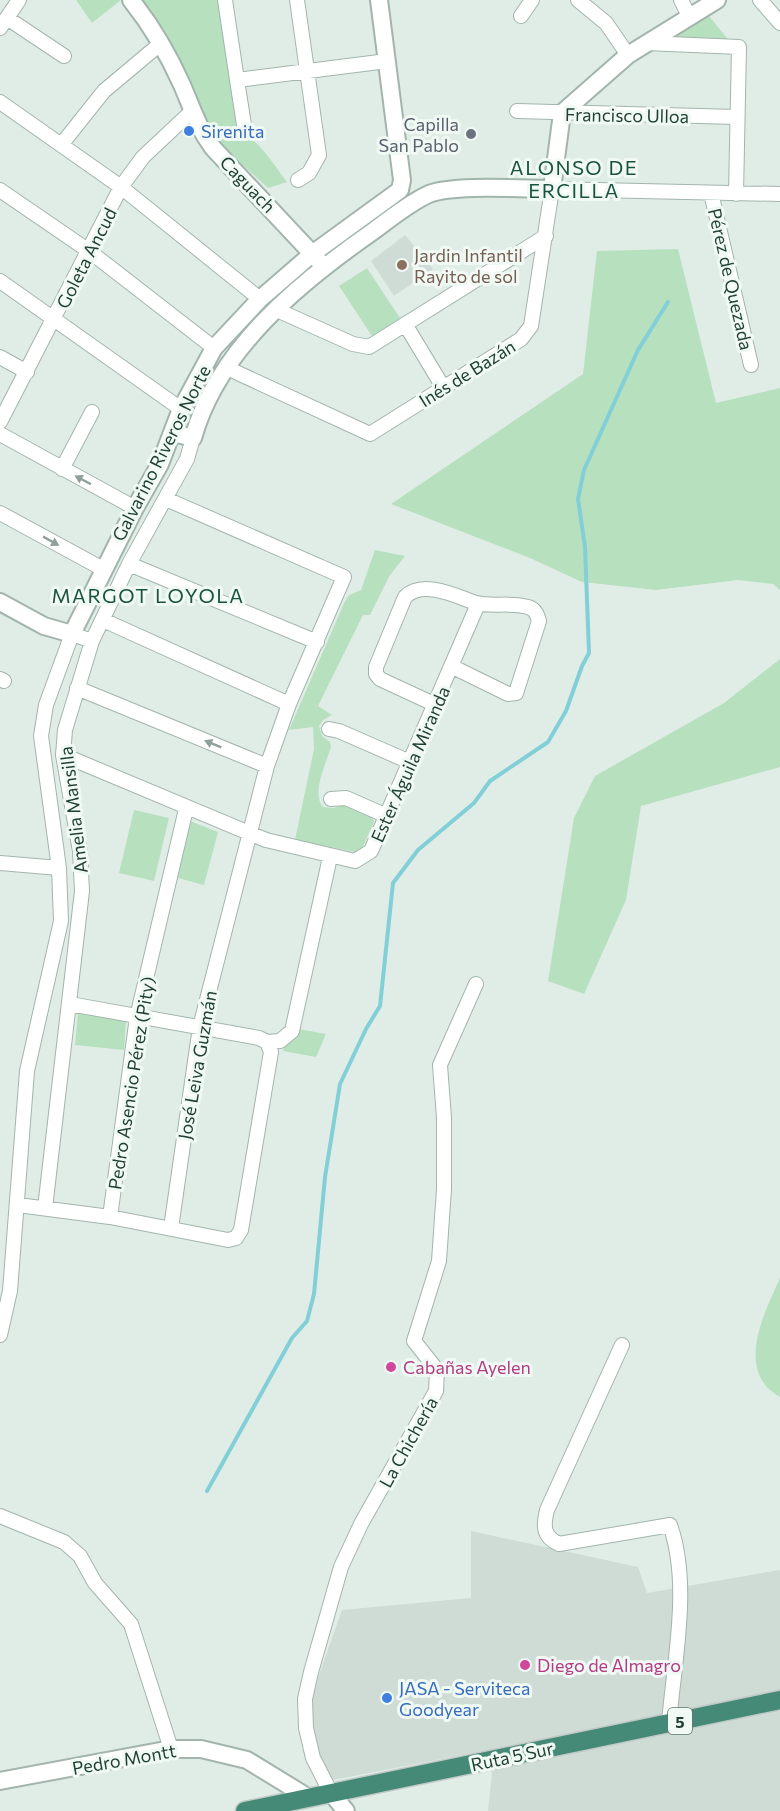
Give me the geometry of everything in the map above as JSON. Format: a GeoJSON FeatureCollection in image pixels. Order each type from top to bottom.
{"type":"FeatureCollection","features":[{"type":"Feature","properties":{"kind":"highway","name":"Ruta 5 Sur"},"geometry":{"type":"LineString","coordinates":[[245,1811],[780,1700]]}},
{"type":"Feature","properties":{"kind":"street"},"geometry":{"type":"LineString","coordinates":[[20,0],[3,23],[64,56]]}},
{"type":"Feature","properties":{"kind":"street","name":"Caguach"},"geometry":{"type":"LineString","coordinates":[[131,0],[143,15],[182,84],[199,129],[213,148],[318,260]]}},
{"type":"Feature","properties":{"kind":"street"},"geometry":{"type":"LineString","coordinates":[[225,0],[244,125]]}},
{"type":"Feature","properties":{"kind":"street"},"geometry":{"type":"LineString","coordinates":[[297,0],[319,155],[309,172],[298,180]]}},
{"type":"Feature","properties":{"kind":"street","name":"Galvarino Riveros Norte"},"geometry":{"type":"LineString","coordinates":[[0,1335],[10,1291],[27,1071],[61,921],[59,868],[41,736],[46,705],[72,634],[174,433],[181,409],[214,348],[260,299],[318,260],[400,190],[402,180],[379,0]]}},
{"type":"Feature","properties":{"kind":"street"},"geometry":{"type":"LineString","coordinates":[[521,16],[532,0]]}},
{"type":"Feature","properties":{"kind":"street"},"geometry":{"type":"LineString","coordinates":[[578,0],[606,23],[628,55]]}},
{"type":"Feature","properties":{"kind":"street"},"geometry":{"type":"LineString","coordinates":[[681,0],[689,16]]}},
{"type":"Feature","properties":{"kind":"street"},"geometry":{"type":"LineString","coordinates":[[562,113],[628,55],[717,0]]}},
{"type":"Feature","properties":{"kind":"street"},"geometry":{"type":"LineString","coordinates":[[760,0],[780,23]]}},
{"type":"Feature","properties":{"kind":"street"},"geometry":{"type":"LineString","coordinates":[[646,43],[739,47],[736,194]]}},
{"type":"Feature","properties":{"kind":"street"},"geometry":{"type":"LineString","coordinates":[[61,145],[104,91],[160,44]]}},
{"type":"Feature","properties":{"kind":"street"},"geometry":{"type":"LineString","coordinates":[[237,80],[387,61]]}},
{"type":"Feature","properties":{"kind":"street"},"geometry":{"type":"LineString","coordinates":[[0,102],[121,187],[260,299]]}},
{"type":"Feature","properties":{"kind":"street","name":"Goleta Ancud"},"geometry":{"type":"LineString","coordinates":[[0,422],[56,318],[121,187],[143,157],[192,111]]}},
{"type":"Feature","properties":{"kind":"street","name":"Francisco Ulloa"},"geometry":{"type":"LineString","coordinates":[[517,111],[737,117]]}},
{"type":"Feature","properties":{"kind":"street","name":"Inés de Bazán"},"geometry":{"type":"LineString","coordinates":[[227,368],[370,434],[521,339],[531,326],[546,236],[562,113]]}},
{"type":"Feature","properties":{"kind":"street"},"geometry":{"type":"LineString","coordinates":[[174,433],[193,438],[206,401],[227,368],[261,324],[277,310],[318,260],[431,193],[455,190],[552,189],[780,194]]}},
{"type":"Feature","properties":{"kind":"street"},"geometry":{"type":"LineString","coordinates":[[0,190],[89,251],[214,348]]}},
{"type":"Feature","properties":{"kind":"street","name":"Pérez de Quezada"},"geometry":{"type":"LineString","coordinates":[[711,194],[751,365]]}},
{"type":"Feature","properties":{"kind":"street"},"geometry":{"type":"LineString","coordinates":[[277,310],[353,344],[369,347],[546,236]]}},
{"type":"Feature","properties":{"kind":"street"},"geometry":{"type":"LineString","coordinates":[[0,281],[56,318],[181,409]]}},
{"type":"Feature","properties":{"kind":"street"},"geometry":{"type":"LineString","coordinates":[[405,324],[443,387]]}},
{"type":"Feature","properties":{"kind":"street"},"geometry":{"type":"LineString","coordinates":[[0,357],[27,372]]}},
{"type":"Feature","properties":{"kind":"street"},"geometry":{"type":"LineString","coordinates":[[62,469],[92,412]]}},
{"type":"Feature","properties":{"kind":"street"},"geometry":{"type":"LineString","coordinates":[[0,434],[135,508]]}},
{"type":"Feature","properties":{"kind":"street","name":"Amelia Mansilla"},"geometry":{"type":"LineString","coordinates":[[45,1208],[82,891],[80,850],[63,755],[64,730],[102,620],[129,564],[188,459],[193,438]]}},
{"type":"Feature","properties":{"kind":"street","name":"José Leiva Guzmán"},"geometry":{"type":"LineString","coordinates":[[166,499],[344,577],[289,704],[267,766],[200,1027],[171,1228]]}},
{"type":"Feature","properties":{"kind":"street"},"geometry":{"type":"LineString","coordinates":[[0,513],[103,569]]}},
{"type":"Feature","properties":{"kind":"street"},"geometry":{"type":"LineString","coordinates":[[129,564],[317,642]]}},
{"type":"Feature","properties":{"kind":"street"},"geometry":{"type":"LineString","coordinates":[[436,705],[380,680],[375,674],[375,666],[405,597],[418,589],[455,594],[478,604],[528,607],[537,614],[539,621],[516,693],[508,694],[453,668]]}},
{"type":"Feature","properties":{"kind":"street"},"geometry":{"type":"LineString","coordinates":[[0,602],[44,626],[93,641]]}},
{"type":"Feature","properties":{"kind":"street","name":"Ester Águila Miranda"},"geometry":{"type":"LineString","coordinates":[[63,755],[251,835],[355,861],[366,856],[387,816],[453,668],[478,604]]}},
{"type":"Feature","properties":{"kind":"street"},"geometry":{"type":"LineString","coordinates":[[102,620],[289,704]]}},
{"type":"Feature","properties":{"kind":"street"},"geometry":{"type":"LineString","coordinates":[[77,688],[267,766]]}},
{"type":"Feature","properties":{"kind":"street"},"geometry":{"type":"LineString","coordinates":[[329,729],[339,731],[410,762]]}},
{"type":"Feature","properties":{"kind":"street"},"geometry":{"type":"LineString","coordinates":[[331,799],[346,798],[387,816]]}},
{"type":"Feature","properties":{"kind":"street","name":"Pedro Asencio Pérez (Pity)"},"geometry":{"type":"LineString","coordinates":[[110,1216],[137,1017],[186,809]]}},
{"type":"Feature","properties":{"kind":"street"},"geometry":{"type":"LineString","coordinates":[[70,1004],[259,1038],[267,1042],[280,1041],[292,1031],[330,856]]}},
{"type":"Feature","properties":{"kind":"street"},"geometry":{"type":"LineString","coordinates":[[0,863],[59,868]]}},
{"type":"Feature","properties":{"kind":"street","name":"La Chichería"},"geometry":{"type":"LineString","coordinates":[[331,1793],[309,1743],[305,1713],[307,1686],[341,1567],[361,1524],[436,1391],[437,1370],[414,1341],[439,1261],[444,1189],[440,1065],[476,984]]}},
{"type":"Feature","properties":{"kind":"street"},"geometry":{"type":"LineString","coordinates":[[18,1205],[110,1216],[228,1240],[236,1238],[241,1230],[271,1052],[267,1042]]}},
{"type":"Feature","properties":{"kind":"street"},"geometry":{"type":"LineString","coordinates":[[622,1345],[547,1510],[544,1527],[550,1540],[559,1544],[670,1525],[679,1550],[680,1575],[669,1723]]}},
{"type":"Feature","properties":{"kind":"street"},"geometry":{"type":"LineString","coordinates":[[0,1516],[64,1542],[80,1556],[95,1583],[131,1624],[171,1749]]}},
{"type":"Feature","properties":{"kind":"street","name":"Pedro Montt"},"geometry":{"type":"LineString","coordinates":[[0,1781],[171,1749],[201,1749],[232,1755],[262,1768],[309,1798]]}},
{"type":"Feature","properties":{"kind":"street"},"geometry":{"type":"LineString","coordinates":[[331,1793],[346,1811]]}},
{"type":"Feature","properties":{"kind":"shaded area","name":"Jardin Infantil Rayito de sol"},"geometry":{"type":"Polygon","coordinates":[[[405,235],[433,269],[394,296],[371,261],[405,235]]]}},
{"type":"Feature","properties":{"kind":"shaded area"},"geometry":{"type":"Polygon","coordinates":[[[471,1531],[638,1567],[647,1593],[780,1570],[780,1811],[488,1811],[492,1774],[483,1751],[333,1780],[315,1746],[309,1714],[318,1678],[342,1610],[471,1598],[471,1531]]]}},
{"type":"Feature","properties":{"kind":"green space"},"geometry":{"type":"Polygon","coordinates":[[[76,0],[121,0],[92,23],[76,0]]]}},
{"type":"Feature","properties":{"kind":"green space"},"geometry":{"type":"Polygon","coordinates":[[[140,0],[219,0],[242,134],[248,136],[260,147],[287,182],[268,188],[224,148],[209,125],[189,82],[140,0]]]}},
{"type":"Feature","properties":{"kind":"green space"},"geometry":{"type":"Polygon","coordinates":[[[705,11],[730,42],[660,40],[705,11]]]}},
{"type":"Feature","properties":{"kind":"green space"},"geometry":{"type":"Polygon","coordinates":[[[678,249],[716,403],[780,388],[780,590],[773,584],[738,580],[656,590],[582,582],[530,558],[391,504],[583,374],[597,251],[678,249]]]}},
{"type":"Feature","properties":{"kind":"green space"},"geometry":{"type":"Polygon","coordinates":[[[367,268],[400,318],[372,336],[339,286],[367,268]]]}},
{"type":"Feature","properties":{"kind":"green space"},"geometry":{"type":"Polygon","coordinates":[[[375,550],[405,556],[390,575],[370,615],[363,615],[318,706],[332,715],[323,720],[319,726],[322,736],[330,742],[331,747],[319,786],[320,801],[323,807],[333,808],[344,805],[371,813],[374,822],[361,851],[355,852],[295,840],[314,749],[313,727],[289,730],[345,601],[349,595],[361,590],[375,550]]]}},
{"type":"Feature","properties":{"kind":"green space"},"geometry":{"type":"Polygon","coordinates":[[[780,659],[780,767],[641,806],[626,900],[584,994],[548,981],[574,818],[595,776],[724,703],[780,659]]]}},
{"type":"Feature","properties":{"kind":"green space"},"geometry":{"type":"Polygon","coordinates":[[[134,810],[169,818],[154,881],[119,873],[134,810]]]}},
{"type":"Feature","properties":{"kind":"green space"},"geometry":{"type":"Polygon","coordinates":[[[190,821],[218,832],[204,885],[178,878],[190,821]]]}},
{"type":"Feature","properties":{"kind":"green space"},"geometry":{"type":"Polygon","coordinates":[[[78,1012],[126,1020],[124,1050],[75,1045],[78,1012]]]}},
{"type":"Feature","properties":{"kind":"green space"},"geometry":{"type":"Polygon","coordinates":[[[298,1029],[326,1034],[316,1057],[283,1051],[287,1040],[298,1029]]]}},
{"type":"Feature","properties":{"kind":"green space"},"geometry":{"type":"Polygon","coordinates":[[[780,1278],[780,1397],[766,1386],[758,1372],[756,1357],[761,1325],[780,1278]]]}},
{"type":"Feature","properties":{"kind":"waterway"},"geometry":{"type":"LineString","coordinates":[[207,1491],[292,1338],[307,1321],[314,1294],[325,1177],[340,1084],[366,1029],[380,1006],[393,883],[418,850],[474,803],[490,781],[548,742],[566,711],[589,653],[585,547],[578,499],[584,470],[638,350],[668,302]]}},
{"type":"Feature","properties":{"kind":"place","name":"Sirenita"},"geometry":{"type":"Point","coordinates":[189,131]}},
{"type":"Feature","properties":{"kind":"place","name":"Capilla San Pablo"},"geometry":{"type":"Point","coordinates":[471,134]}},
{"type":"Feature","properties":{"kind":"place","name":"Jardin Infantil Rayito de sol"},"geometry":{"type":"Point","coordinates":[402,265]}},
{"type":"Feature","properties":{"kind":"place","name":"Cabañas Ayelen"},"geometry":{"type":"Point","coordinates":[391,1367]}},
{"type":"Feature","properties":{"kind":"place","name":"Diego de Almagro"},"geometry":{"type":"Point","coordinates":[525,1665]}},
{"type":"Feature","properties":{"kind":"place","name":"JASA - Serviteca Goodyear"},"geometry":{"type":"Point","coordinates":[387,1698]}},
{"type":"Feature","properties":{"kind":"district","name":"ALONSO DE ERCILLA"},"geometry":{"type":"Point","coordinates":[574,178]}},
{"type":"Feature","properties":{"kind":"district","name":"MARGOT LOYOLA"},"geometry":{"type":"Point","coordinates":[148,595]}}]}
